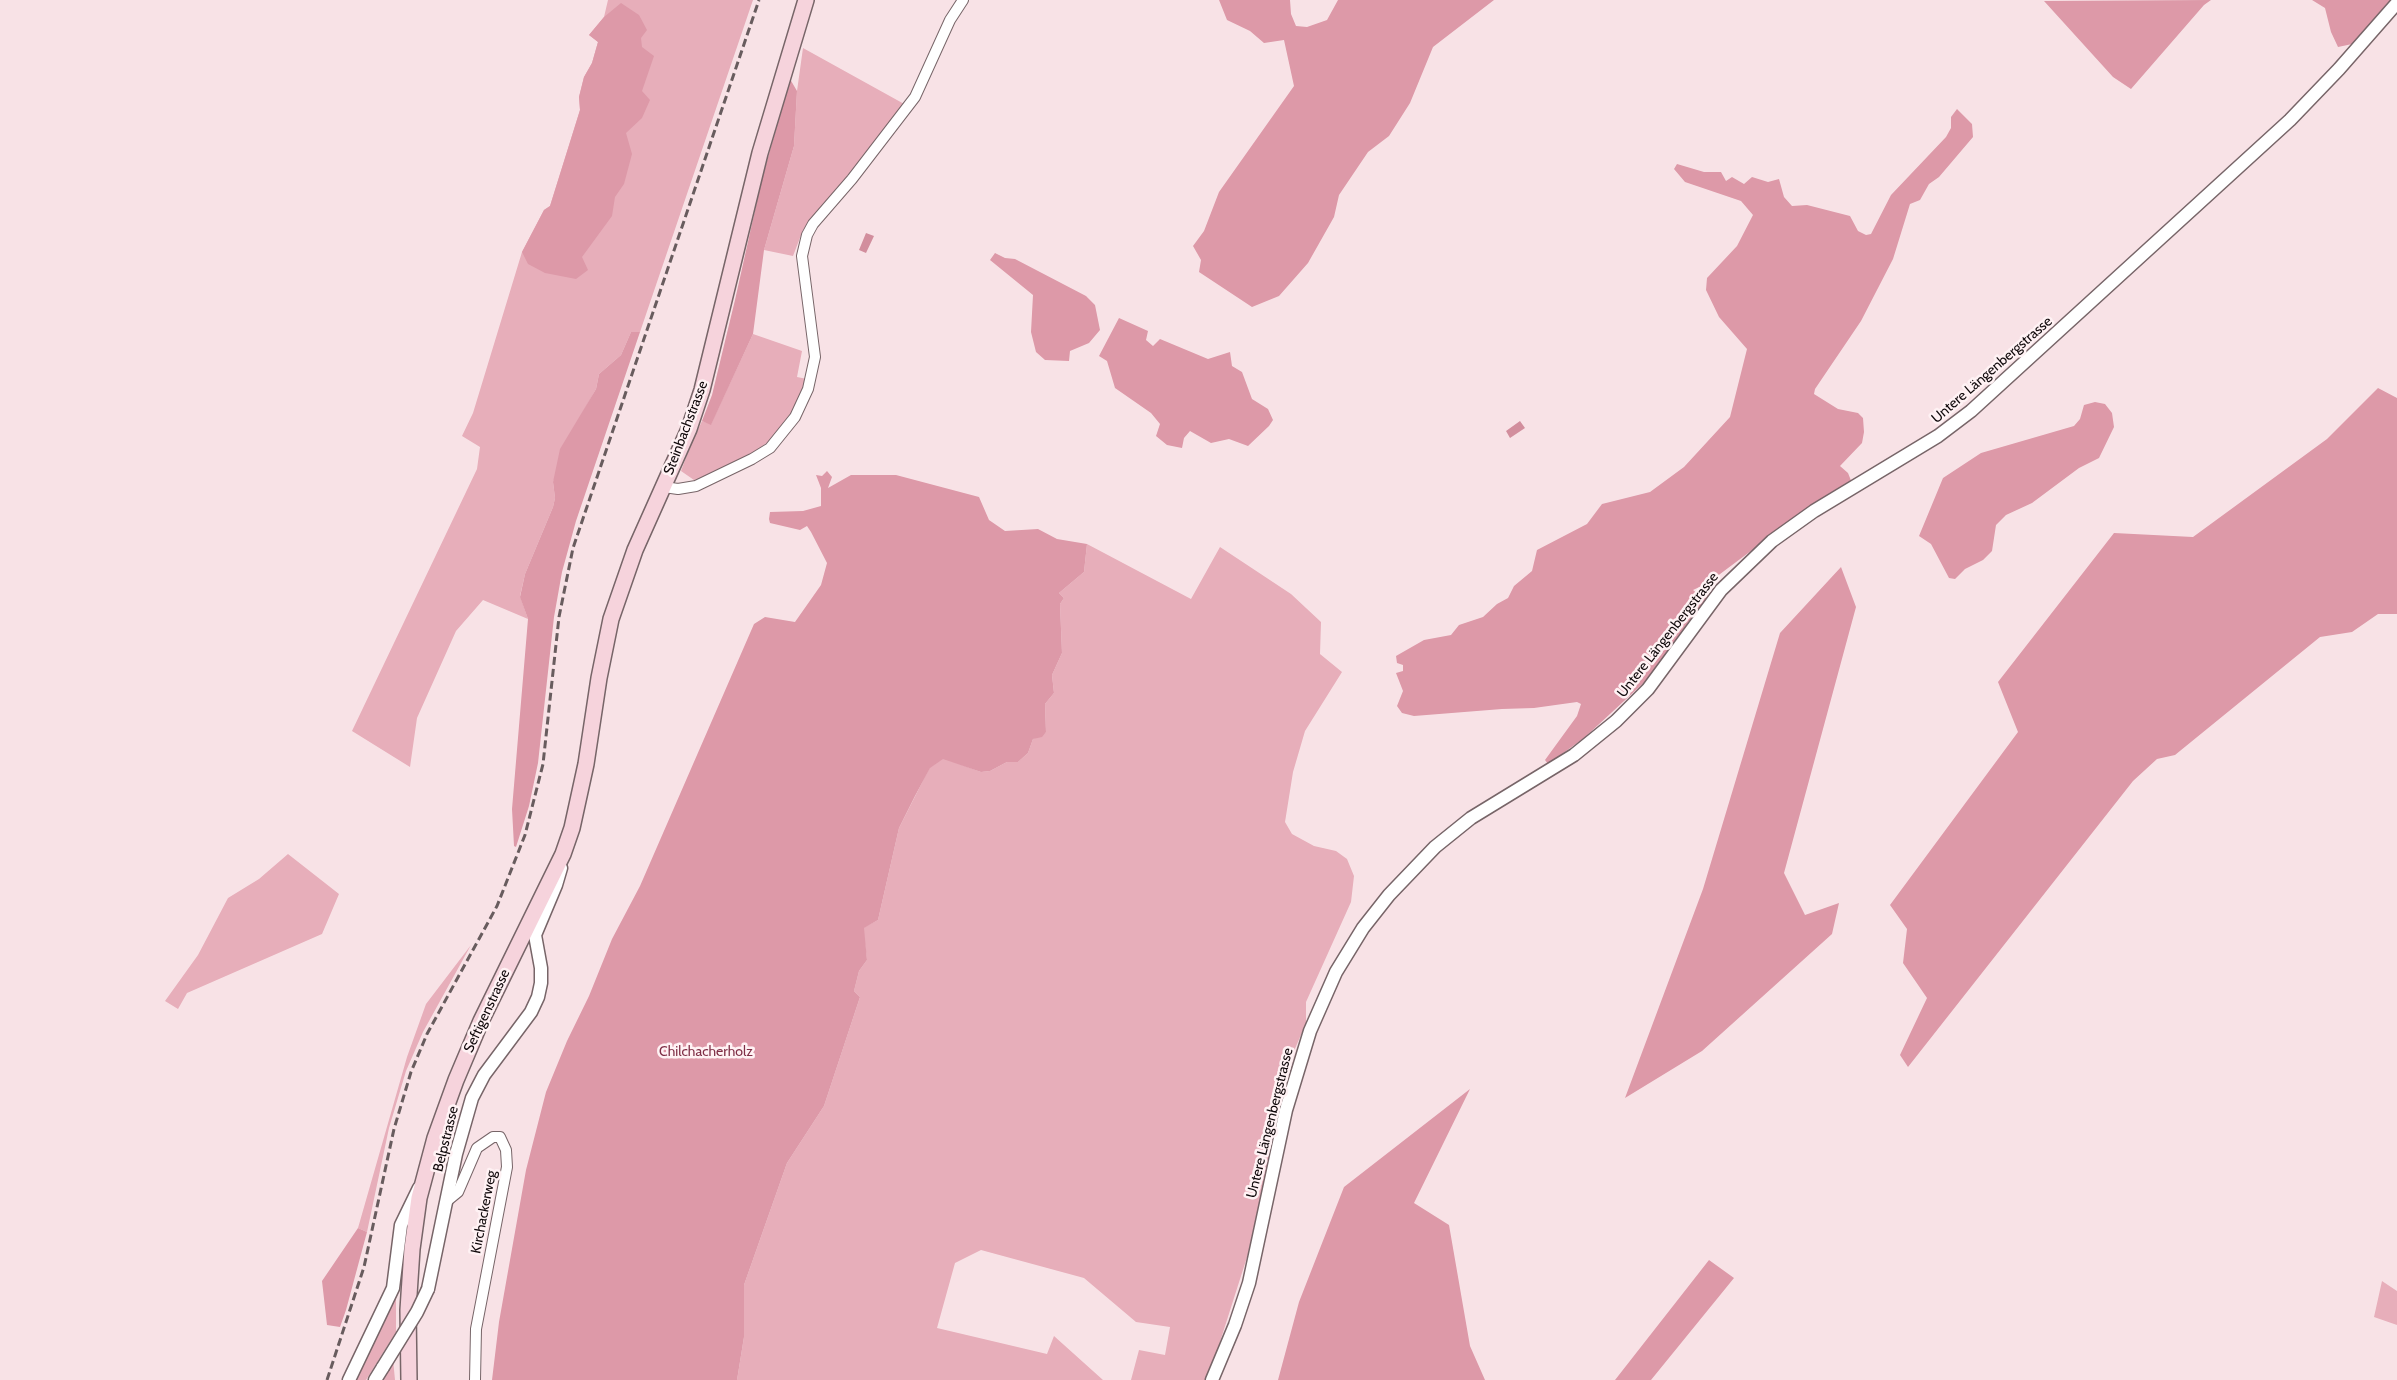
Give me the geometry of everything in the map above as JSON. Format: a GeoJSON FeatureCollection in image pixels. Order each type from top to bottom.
{"type":"FeatureCollection","features":[{"type":"Feature","properties":{"kind":"main road","name":"Steinbachstrasse"},"geometry":{"type":"LineString","coordinates":[[563,854],[580,795],[602,660],[611,619],[635,550],[689,429],[702,390],[760,153],[806,0]]}},
{"type":"Feature","properties":{"kind":"main road","name":"Seftigenstrasse"},"geometry":{"type":"LineString","coordinates":[[409,1380],[409,1278],[415,1227],[425,1174],[435,1138],[481,1021],[563,854]]}},
{"type":"Feature","properties":{"kind":"street"},"geometry":{"type":"LineString","coordinates":[[664,488],[678,489],[696,486],[752,459],[770,448],[795,417],[808,389],[815,358],[802,256],[808,235],[813,224],[852,179],[915,97],[950,20],[963,0]]}},
{"type":"Feature","properties":{"kind":"street","name":"Untere Längenbergstrasse"},"geometry":{"type":"LineString","coordinates":[[1212,1380],[1235,1325],[1249,1283],[1286,1110],[1310,1031],[1340,964],[1363,928],[1389,895],[1435,847],[1471,818],[1574,755],[1603,733],[1648,689],[1709,604],[1752,558],[1814,511],[1900,461],[1971,412],[2290,120],[2352,55],[2397,3]]}},
{"type":"Feature","properties":{"kind":"street","name":"Belpstrasse"},"geometry":{"type":"LineString","coordinates":[[375,1380],[417,1312],[428,1289],[462,1130],[472,1098],[500,1052],[531,1012],[538,998],[541,968],[535,936],[556,885],[563,854]]}},
{"type":"Feature","properties":{"kind":"street","name":"Kirchackerweg"},"geometry":{"type":"LineString","coordinates":[[447,1201],[458,1192],[477,1148],[493,1137],[500,1137],[506,1150],[507,1167],[476,1329],[475,1380]]}},
{"type":"Feature","properties":{"kind":"street","name":"Belpstrasse"},"geometry":{"type":"LineString","coordinates":[[348,1380],[393,1288],[402,1226],[425,1174]]}},
{"type":"Feature","properties":{"kind":"shaded area"},"geometry":{"type":"Polygon","coordinates":[[[608,0],[753,0],[640,332],[631,332],[621,355],[599,374],[596,389],[583,412],[553,482],[555,498],[553,507],[525,574],[520,596],[528,619],[483,600],[456,631],[417,718],[410,767],[352,731],[477,469],[480,447],[462,436],[473,413],[522,252],[544,210],[550,206],[580,110],[579,97],[584,77],[592,63],[598,42],[589,35],[604,17],[608,0]]]}},
{"type":"Feature","properties":{"kind":"shaded area"},"geometry":{"type":"Polygon","coordinates":[[[803,48],[906,105],[853,173],[803,230],[793,256],[764,250],[794,146],[797,91],[803,48]]]}},
{"type":"Feature","properties":{"kind":"shaded area"},"geometry":{"type":"Polygon","coordinates":[[[866,233],[874,236],[866,253],[859,250],[866,233]]]}},
{"type":"Feature","properties":{"kind":"shaded area"},"geometry":{"type":"Polygon","coordinates":[[[753,334],[802,351],[797,377],[807,379],[788,420],[774,438],[745,458],[706,477],[694,480],[681,471],[691,444],[702,421],[711,424],[753,334]]]}},
{"type":"Feature","properties":{"kind":"shaded area"},"geometry":{"type":"Polygon","coordinates":[[[1520,421],[1525,428],[1510,438],[1506,431],[1520,421]]]}},
{"type":"Feature","properties":{"kind":"shaded area"},"geometry":{"type":"Polygon","coordinates":[[[1087,544],[1191,599],[1220,547],[1291,594],[1321,622],[1320,654],[1342,672],[1305,731],[1293,772],[1285,822],[1292,834],[1314,846],[1336,851],[1347,859],[1354,876],[1351,902],[1306,1002],[1306,1023],[1291,1058],[1248,1254],[1219,1345],[1205,1380],[1131,1380],[1139,1350],[1165,1355],[1170,1327],[1136,1322],[1084,1278],[981,1250],[955,1263],[937,1328],[1047,1354],[1054,1336],[1103,1380],[737,1380],[744,1337],[744,1285],[787,1163],[824,1106],[860,997],[854,991],[859,971],[867,960],[863,928],[878,920],[899,828],[930,767],[943,758],[981,772],[990,771],[1007,762],[1018,762],[1028,753],[1033,739],[1046,732],[1045,704],[1054,693],[1052,675],[1062,653],[1060,604],[1064,598],[1059,593],[1084,572],[1087,544]]]}},
{"type":"Feature","properties":{"kind":"shaded area"},"geometry":{"type":"Polygon","coordinates":[[[288,854],[339,894],[322,934],[187,993],[178,1009],[165,1001],[198,955],[228,898],[259,879],[288,854]]]}},
{"type":"Feature","properties":{"kind":"shaded area"},"geometry":{"type":"Polygon","coordinates":[[[471,945],[423,1032],[406,1071],[389,1128],[367,1232],[358,1228],[407,1057],[426,1004],[471,945]]]}},
{"type":"Feature","properties":{"kind":"shaded area"},"geometry":{"type":"Polygon","coordinates":[[[2382,1281],[2397,1291],[2397,1325],[2374,1317],[2382,1281]]]}},
{"type":"Feature","properties":{"kind":"shaded area"},"geometry":{"type":"Polygon","coordinates":[[[396,1296],[396,1332],[366,1380],[353,1380],[396,1296]]]}},
{"type":"Feature","properties":{"kind":"shaded area"},"geometry":{"type":"Polygon","coordinates":[[[393,1359],[395,1380],[381,1380],[393,1359]]]}},
{"type":"Feature","properties":{"kind":"green space"},"geometry":{"type":"Polygon","coordinates":[[[1219,0],[1290,0],[1291,14],[1296,26],[1307,27],[1327,20],[1338,0],[1494,0],[1433,47],[1410,103],[1389,136],[1368,152],[1339,195],[1334,217],[1308,263],[1279,296],[1252,307],[1199,272],[1201,260],[1193,246],[1204,231],[1219,192],[1294,86],[1284,40],[1264,43],[1250,31],[1227,20],[1219,0]]]}},
{"type":"Feature","properties":{"kind":"green space"},"geometry":{"type":"Polygon","coordinates":[[[2211,0],[2204,5],[2131,89],[2113,77],[2044,1],[2211,0]]]}},
{"type":"Feature","properties":{"kind":"green space"},"geometry":{"type":"Polygon","coordinates":[[[2312,0],[2393,0],[2357,43],[2338,47],[2331,32],[2325,8],[2312,0]]]}},
{"type":"Feature","properties":{"kind":"green space"},"geometry":{"type":"Polygon","coordinates":[[[621,3],[639,15],[647,30],[641,38],[642,47],[654,56],[642,91],[650,100],[642,118],[626,133],[632,154],[624,184],[615,197],[612,216],[582,257],[588,270],[576,279],[545,273],[528,264],[522,252],[544,210],[550,206],[580,110],[579,97],[584,77],[592,63],[598,42],[589,35],[604,17],[621,3]]]}},
{"type":"Feature","properties":{"kind":"green space"},"geometry":{"type":"Polygon","coordinates":[[[790,79],[797,91],[794,146],[764,250],[753,334],[711,425],[702,421],[712,395],[762,179],[790,79]]]}},
{"type":"Feature","properties":{"kind":"green space"},"geometry":{"type":"Polygon","coordinates":[[[1957,109],[1972,124],[1973,137],[1939,177],[1929,184],[1920,200],[1910,204],[1893,259],[1861,321],[1815,389],[1814,394],[1838,409],[1858,413],[1863,418],[1864,432],[1862,443],[1840,466],[1848,473],[1852,483],[1783,527],[1708,583],[1693,590],[1699,595],[1713,592],[1696,611],[1650,677],[1584,738],[1548,764],[1545,760],[1577,716],[1581,704],[1577,702],[1534,708],[1414,716],[1402,713],[1397,706],[1403,691],[1396,673],[1403,671],[1403,665],[1397,663],[1396,656],[1424,640],[1451,635],[1459,625],[1483,617],[1497,604],[1508,598],[1514,586],[1532,571],[1537,550],[1587,524],[1602,504],[1650,492],[1684,467],[1730,417],[1747,349],[1719,317],[1706,290],[1707,278],[1737,246],[1753,215],[1741,201],[1685,182],[1674,169],[1677,164],[1704,172],[1721,172],[1726,181],[1732,177],[1744,184],[1752,177],[1768,182],[1779,179],[1784,197],[1792,206],[1807,205],[1850,216],[1858,231],[1866,235],[1871,234],[1891,195],[1946,137],[1951,128],[1951,117],[1957,109]]]}},
{"type":"Feature","properties":{"kind":"green space"},"geometry":{"type":"Polygon","coordinates":[[[995,253],[1005,258],[1015,259],[1086,296],[1095,305],[1100,330],[1089,343],[1070,351],[1069,361],[1045,360],[1036,352],[1031,332],[1033,295],[990,260],[995,253]]]}},
{"type":"Feature","properties":{"kind":"green space"},"geometry":{"type":"Polygon","coordinates":[[[1119,318],[1148,331],[1146,340],[1153,346],[1160,339],[1208,359],[1230,352],[1232,366],[1242,372],[1252,399],[1268,409],[1273,420],[1269,426],[1248,446],[1229,439],[1211,443],[1190,431],[1184,438],[1182,448],[1167,445],[1156,436],[1160,424],[1151,413],[1115,388],[1107,361],[1099,356],[1119,318]]]}},
{"type":"Feature","properties":{"kind":"green space"},"geometry":{"type":"Polygon","coordinates":[[[631,332],[640,332],[576,521],[562,572],[554,617],[538,763],[529,806],[516,847],[514,846],[512,809],[528,619],[520,597],[525,574],[553,507],[555,498],[553,482],[560,449],[596,389],[599,374],[621,355],[631,332]]]}},
{"type":"Feature","properties":{"kind":"green space"},"geometry":{"type":"Polygon","coordinates":[[[2378,388],[2397,398],[2397,614],[2378,614],[2352,632],[2320,637],[2175,755],[2157,759],[2133,781],[1908,1067],[1900,1055],[1927,998],[1903,963],[1907,929],[1890,905],[2018,732],[1998,682],[2114,533],[2193,537],[2327,439],[2378,388]]]}},
{"type":"Feature","properties":{"kind":"green space"},"geometry":{"type":"Polygon","coordinates":[[[2095,402],[2105,404],[2112,413],[2114,427],[2099,458],[2079,468],[2032,503],[2006,515],[1996,525],[1992,551],[1983,560],[1965,569],[1955,579],[1949,578],[1931,544],[1919,536],[1943,478],[1981,453],[2074,426],[2080,419],[2084,405],[2095,402]]]}},
{"type":"Feature","properties":{"kind":"green space","name":"Chilchacherholz"},"geometry":{"type":"Polygon","coordinates":[[[827,471],[832,477],[828,488],[851,475],[896,475],[979,497],[989,520],[1005,531],[1038,529],[1057,539],[1087,544],[1084,572],[1059,593],[1064,598],[1060,604],[1062,653],[1052,675],[1054,693],[1045,704],[1046,732],[1042,737],[1033,739],[1028,753],[1018,762],[1007,762],[990,771],[981,772],[943,759],[930,768],[899,828],[878,920],[864,928],[867,960],[859,971],[854,991],[860,997],[824,1106],[787,1163],[744,1285],[744,1337],[737,1380],[492,1380],[499,1322],[526,1170],[546,1092],[612,939],[640,886],[754,624],[765,617],[795,622],[821,585],[827,563],[807,526],[800,530],[770,523],[769,519],[770,512],[803,511],[821,506],[821,488],[816,475],[822,476],[827,471]]]}},
{"type":"Feature","properties":{"kind":"green space"},"geometry":{"type":"Polygon","coordinates":[[[1841,567],[1856,607],[1784,873],[1805,915],[1839,903],[1832,934],[1702,1051],[1625,1098],[1703,889],[1780,633],[1841,567]]]}},
{"type":"Feature","properties":{"kind":"green space"},"geometry":{"type":"Polygon","coordinates":[[[1470,1089],[1414,1203],[1449,1225],[1470,1346],[1485,1380],[1278,1380],[1299,1302],[1344,1187],[1470,1089]]]}},
{"type":"Feature","properties":{"kind":"green space"},"geometry":{"type":"Polygon","coordinates":[[[358,1228],[367,1232],[346,1310],[340,1327],[327,1325],[322,1281],[358,1228]]]}},
{"type":"Feature","properties":{"kind":"green space"},"geometry":{"type":"Polygon","coordinates":[[[1709,1260],[1734,1278],[1651,1380],[1615,1380],[1709,1260]]]}},
{"type":"Feature","properties":{"kind":"railway"},"geometry":{"type":"LineString","coordinates":[[327,1380],[364,1267],[394,1129],[411,1072],[427,1034],[497,906],[525,835],[543,764],[559,617],[573,548],[759,0]]}}]}
